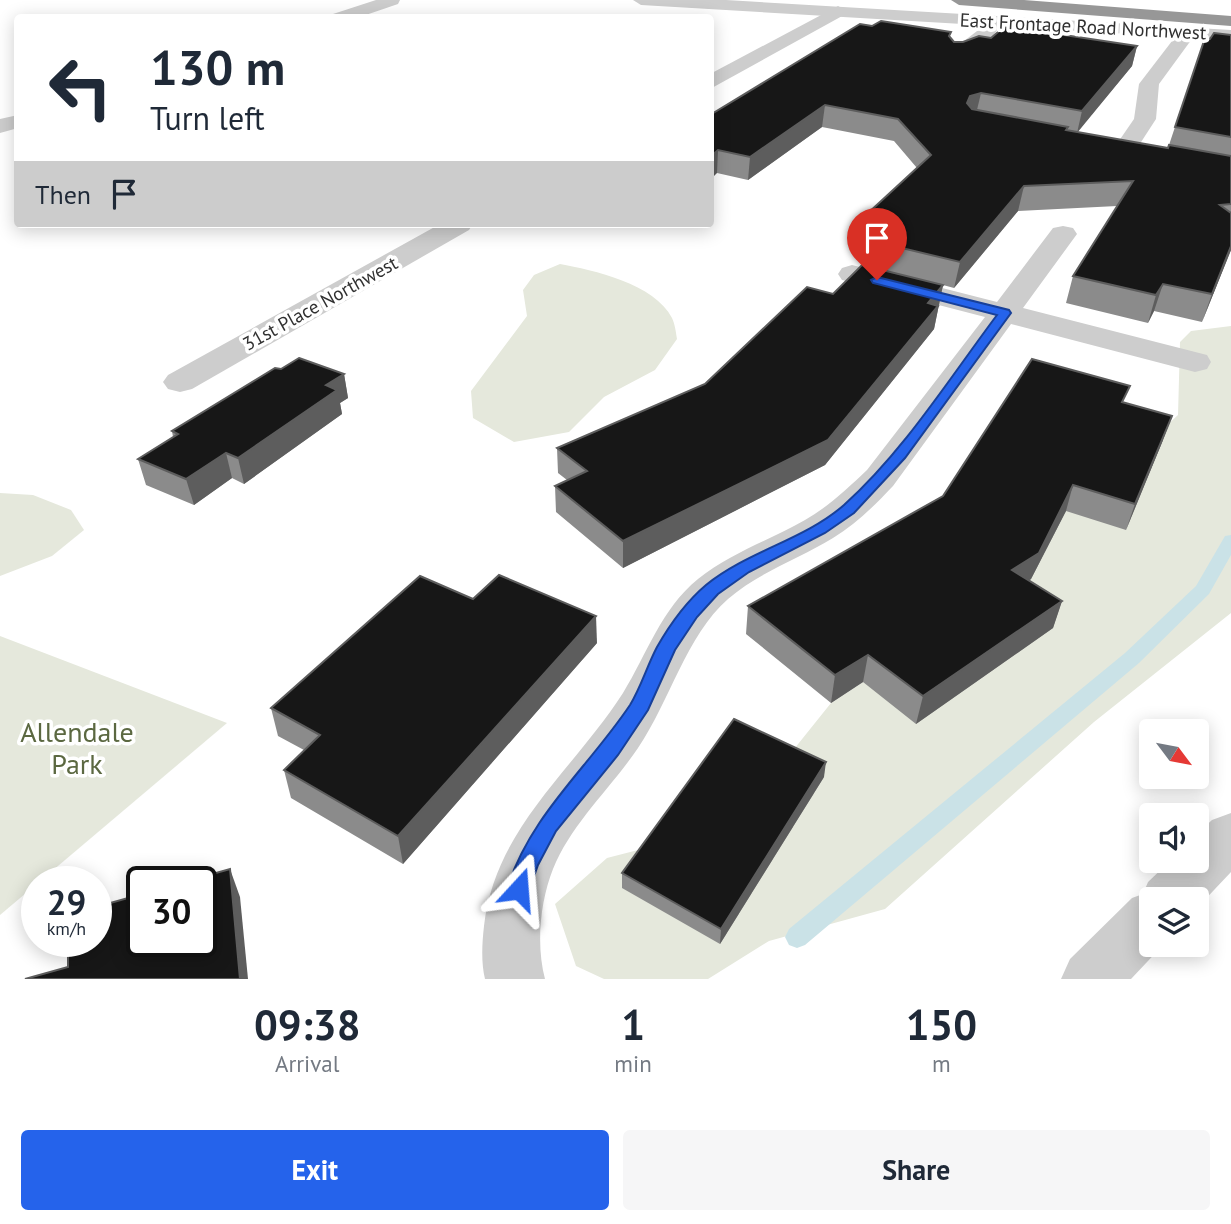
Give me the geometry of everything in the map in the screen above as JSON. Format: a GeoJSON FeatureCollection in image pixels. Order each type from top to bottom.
{"type":"FeatureCollection","features":[{"type":"Feature","properties":{"kind":"highway"},"geometry":{"type":"LineString","coordinates":[[959,0],[1231,21]]}},
{"type":"Feature","properties":{"kind":"highway"},"geometry":{"type":"LineString","coordinates":[[1009,0],[1231,11]]}},
{"type":"Feature","properties":{"kind":"street"},"geometry":{"type":"LineString","coordinates":[[351,14],[392,0]]}},
{"type":"Feature","properties":{"kind":"street","name":"East Frontage Road Northwest"},"geometry":{"type":"LineString","coordinates":[[641,0],[1231,35]]}},
{"type":"Feature","properties":{"kind":"street"},"geometry":{"type":"LineString","coordinates":[[714,81],[838,11]]}},
{"type":"Feature","properties":{"kind":"street"},"geometry":{"type":"LineString","coordinates":[[957,55],[989,31],[993,20]]}},
{"type":"Feature","properties":{"kind":"street"},"geometry":{"type":"LineString","coordinates":[[1124,151],[1145,119],[1149,84],[1188,32]]}},
{"type":"Feature","properties":{"kind":"street"},"geometry":{"type":"LineString","coordinates":[[1097,146],[1150,156]]}},
{"type":"Feature","properties":{"kind":"street","name":"31st Place Northwest"},"geometry":{"type":"LineString","coordinates":[[180,382],[453,228]]}},
{"type":"Feature","properties":{"kind":"street"},"geometry":{"type":"LineString","coordinates":[[515,979],[512,968],[512,915],[527,864],[548,825],[610,749],[640,705],[666,648],[691,613],[712,590],[743,568],[819,529],[848,509],[899,455],[1063,234]]}},
{"type":"Feature","properties":{"kind":"street"},"geometry":{"type":"LineString","coordinates":[[852,274],[1195,362]]}},
{"type":"Feature","properties":{"kind":"street"},"geometry":{"type":"LineString","coordinates":[[1181,887],[1231,836]]}},
{"type":"Feature","properties":{"kind":"street"},"geometry":{"type":"LineString","coordinates":[[1091,979],[1139,929]]}},
{"type":"Feature","properties":{"kind":"green space"},"geometry":{"type":"Polygon","coordinates":[[[560,264],[622,280],[652,296],[664,306],[672,318],[677,339],[655,370],[604,397],[569,432],[514,442],[473,418],[471,391],[527,316],[523,290],[534,275],[560,264]]]}},
{"type":"Feature","properties":{"kind":"green space"},"geometry":{"type":"Polygon","coordinates":[[[1231,326],[1231,613],[1094,722],[885,909],[769,941],[708,979],[604,979],[576,966],[555,904],[607,858],[700,834],[758,794],[831,703],[895,661],[1031,497],[1137,453],[1178,415],[1180,342],[1191,331],[1231,326]]]}},
{"type":"Feature","properties":{"kind":"green space"},"geometry":{"type":"Polygon","coordinates":[[[0,493],[33,495],[71,510],[84,530],[52,556],[0,576],[0,493]]]}},
{"type":"Feature","properties":{"kind":"green space","name":"Allendale Park"},"geometry":{"type":"Polygon","coordinates":[[[0,636],[227,723],[58,866],[21,866],[21,897],[0,915],[0,636]]]}},
{"type":"Feature","properties":{"kind":"building"},"geometry":{"type":"Polygon","coordinates":[[[881,21],[951,32],[949,36],[954,42],[963,42],[979,36],[991,38],[1005,26],[1137,46],[1082,111],[981,93],[970,96],[967,103],[972,109],[1068,127],[1066,130],[1231,156],[1231,204],[1220,205],[1231,213],[1231,246],[1212,294],[1163,284],[1156,295],[1073,276],[1133,181],[1024,186],[960,262],[881,243],[901,223],[866,215],[931,155],[898,119],[825,105],[750,157],[718,150],[714,154],[714,113],[860,24],[872,26],[881,21]]]}},
{"type":"Feature","properties":{"kind":"building"},"geometry":{"type":"Polygon","coordinates":[[[1214,33],[1231,35],[1231,137],[1175,127],[1205,38],[1210,39],[1214,33]]]}},
{"type":"Feature","properties":{"kind":"building"},"geometry":{"type":"Polygon","coordinates":[[[862,265],[943,285],[928,303],[938,306],[828,440],[623,541],[555,486],[587,471],[557,448],[705,384],[807,287],[833,294],[862,265]]]}},
{"type":"Feature","properties":{"kind":"building"},"geometry":{"type":"Polygon","coordinates":[[[299,358],[344,374],[326,385],[337,390],[238,458],[226,453],[186,479],[138,459],[178,434],[172,431],[275,368],[281,369],[299,358]]]}},
{"type":"Feature","properties":{"kind":"building"},"geometry":{"type":"Polygon","coordinates":[[[1032,359],[1130,386],[1122,402],[1172,416],[1135,504],[1073,485],[1039,553],[1012,570],[1062,601],[923,696],[868,655],[835,675],[748,606],[943,496],[1032,359]]]}},
{"type":"Feature","properties":{"kind":"building"},"geometry":{"type":"Polygon","coordinates":[[[499,575],[596,616],[398,836],[284,770],[320,735],[271,708],[420,576],[473,599],[499,575]]]}},
{"type":"Feature","properties":{"kind":"building"},"geometry":{"type":"Polygon","coordinates":[[[734,719],[826,762],[721,929],[622,873],[734,719]]]}},
{"type":"Feature","properties":{"kind":"building"},"geometry":{"type":"Polygon","coordinates":[[[230,869],[240,979],[25,979],[68,967],[68,957],[112,957],[112,902],[126,899],[126,957],[217,957],[217,873],[230,869]]]}},
{"type":"Feature","properties":{"kind":"waterway"},"geometry":{"type":"LineString","coordinates":[[797,937],[1132,658],[1203,590],[1231,540]]}},
{"type":"Feature","properties":{"kind":"route"},"geometry":{"type":"LineString","coordinates":[[519,889],[527,864],[548,825],[610,749],[640,705],[666,648],[691,613],[712,590],[743,568],[819,529],[848,509],[899,455],[1004,313],[877,280]]}}]}
